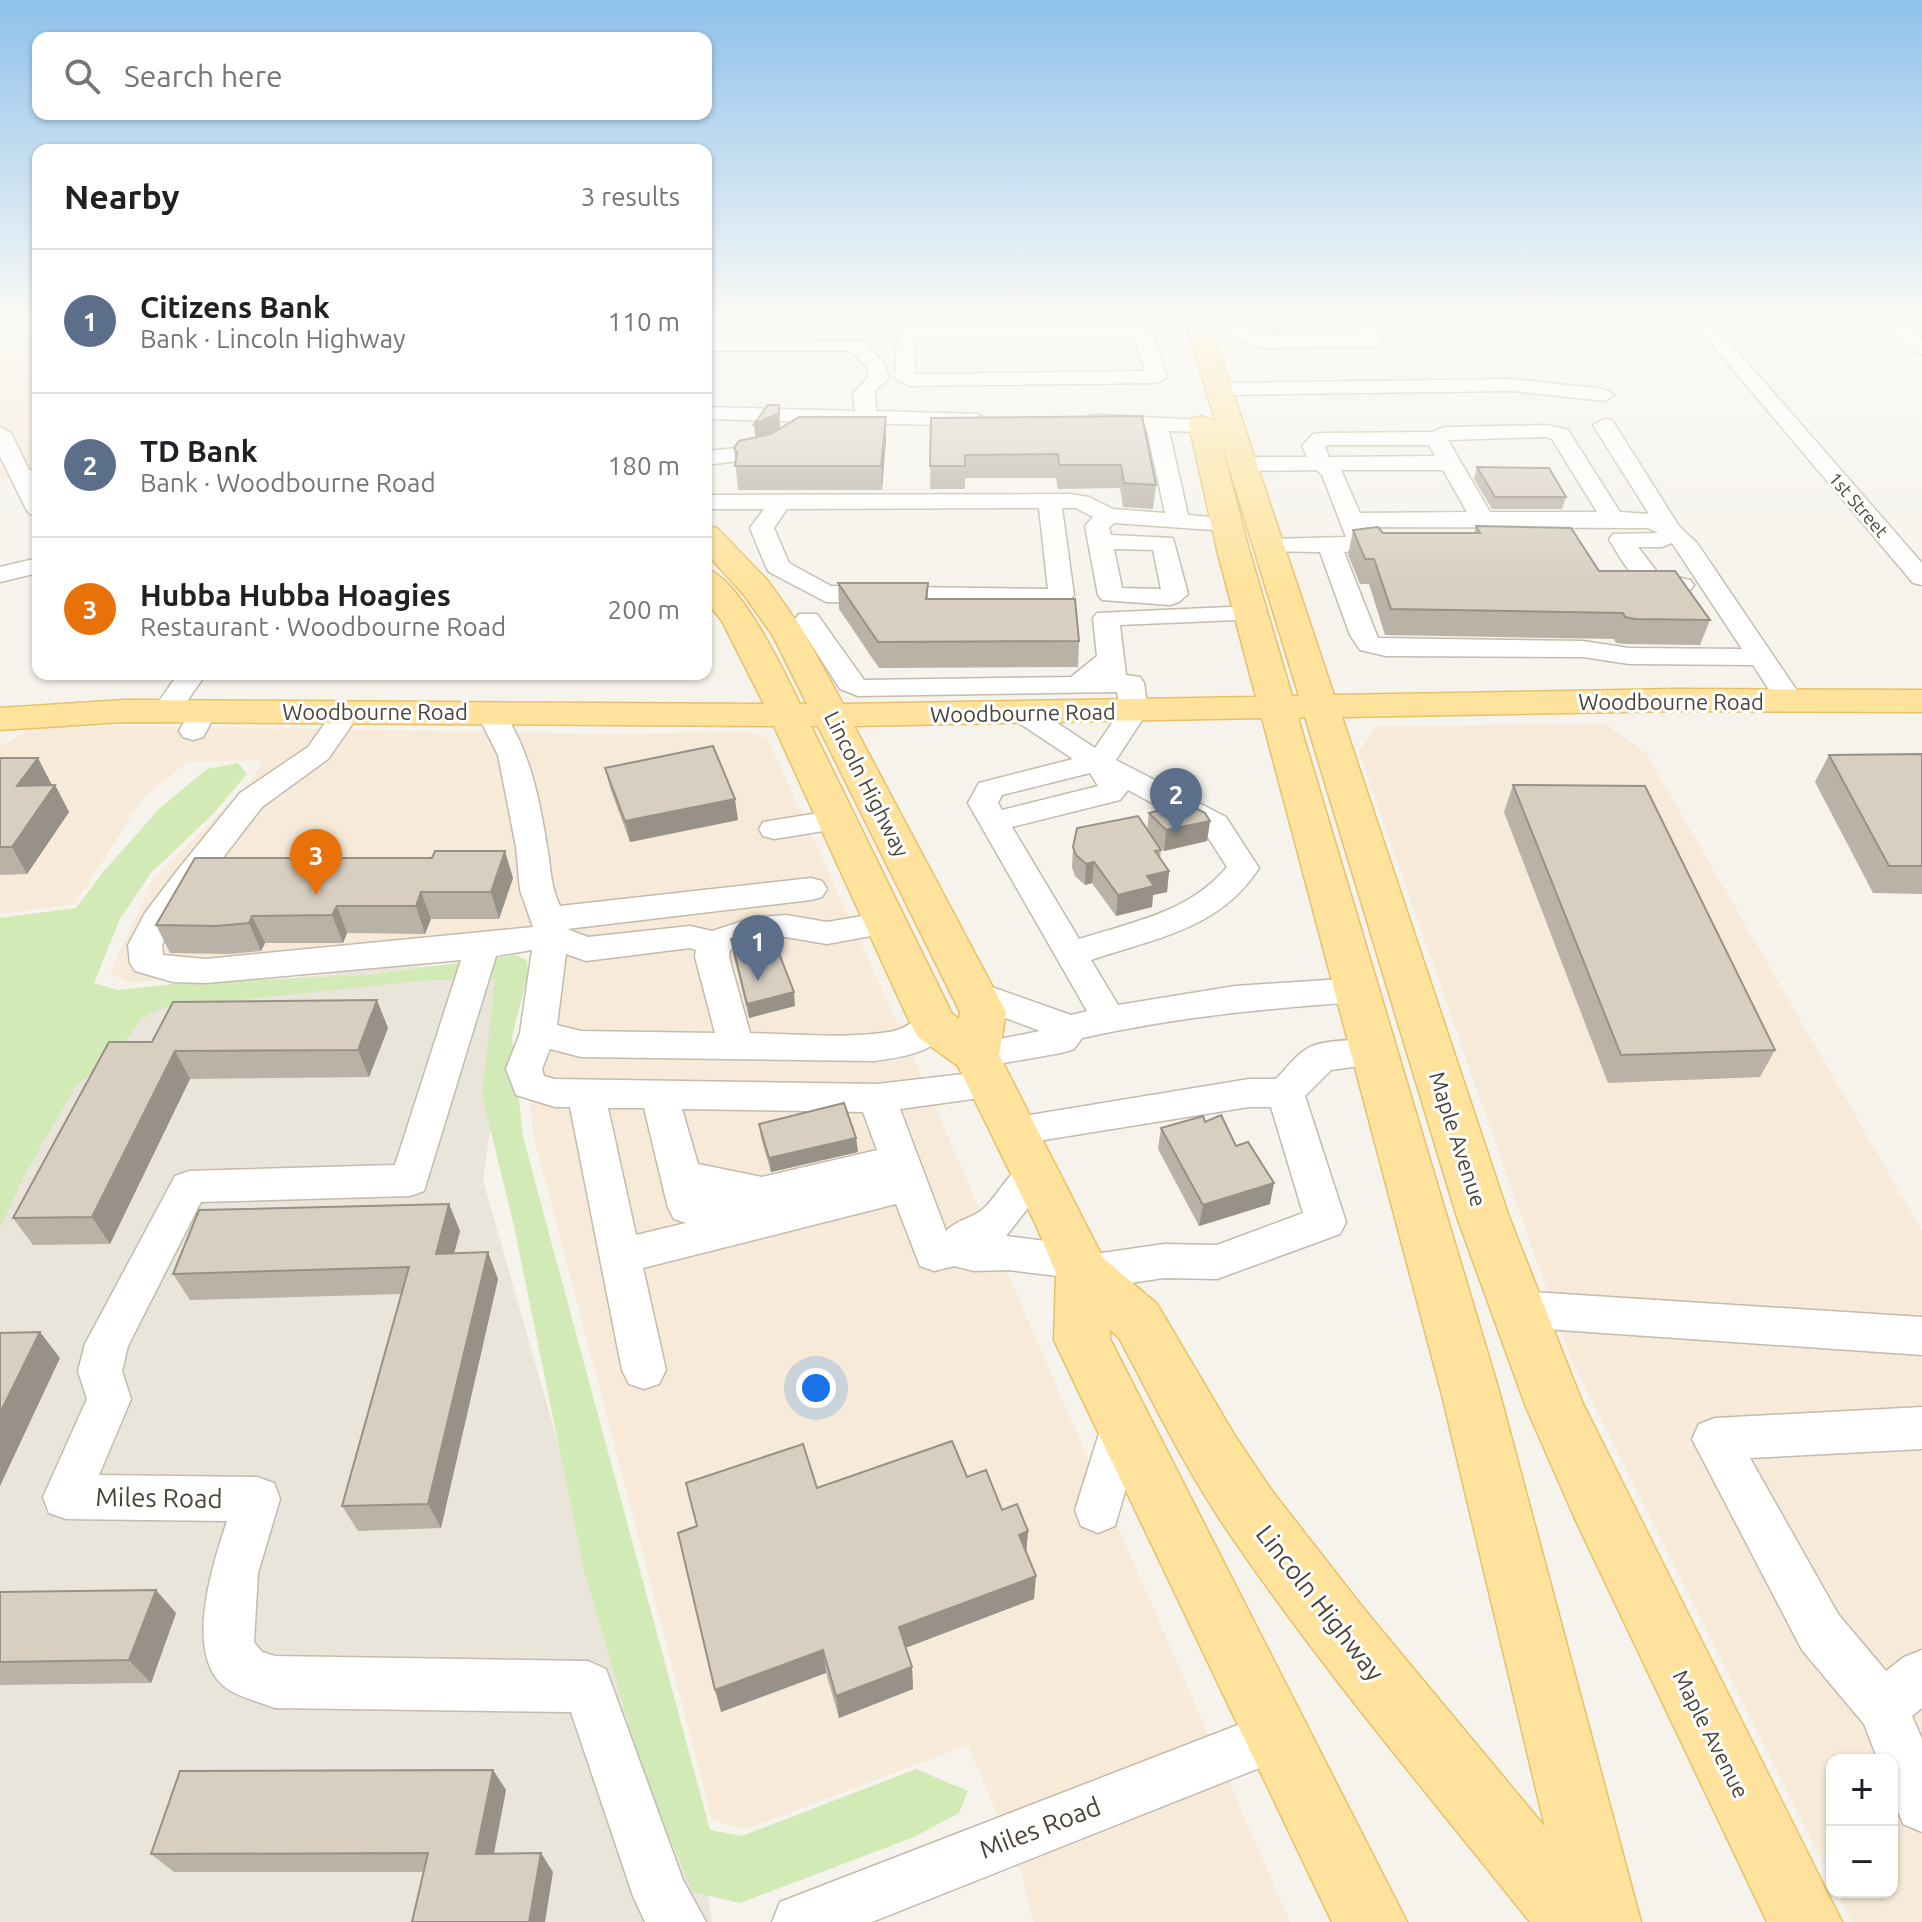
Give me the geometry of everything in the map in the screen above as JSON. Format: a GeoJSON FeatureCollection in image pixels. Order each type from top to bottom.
{"type":"FeatureCollection","features":[{"type":"Feature","properties":{"kind":"main road"},"geometry":{"type":"LineString","coordinates":[[1200,411],[1226,524],[1421,1217],[1518,1577],[1604,1922]]}},
{"type":"Feature","properties":{"kind":"main road","name":"Maple Avenue"},"geometry":{"type":"LineString","coordinates":[[1226,411],[1483,1217],[1516,1309],[1603,1514],[1805,1922]]}},
{"type":"Feature","properties":{"kind":"main road","name":"Lincoln Highway"},"geometry":{"type":"LineString","coordinates":[[712,513],[756,588],[820,663],[831,715],[983,1012],[983,1070],[1081,1267],[1138,1321],[1214,1456],[1284,1559],[1576,1922]]}},
{"type":"Feature","properties":{"kind":"main road","name":"Lincoln Highway"},"geometry":{"type":"LineString","coordinates":[[712,587],[752,644],[886,923],[920,1034],[983,1070]]}},
{"type":"Feature","properties":{"kind":"main road","name":"Woodbourne Road"},"geometry":{"type":"LineString","coordinates":[[0,706],[51,705],[187,718],[347,712],[831,715],[1006,704],[1119,685],[1278,710],[1320,707],[1922,701]]}},
{"type":"Feature","properties":{"kind":"main road","name":"Woodbourne Road"},"geometry":{"type":"LineString","coordinates":[[0,719],[124,711]]}},
{"type":"Feature","properties":{"kind":"main road"},"geometry":{"type":"LineString","coordinates":[[1421,1217],[1465,1272],[1516,1309]]}},
{"type":"Feature","properties":{"kind":"main road","name":"Lincoln Highway"},"geometry":{"type":"LineString","coordinates":[[1081,1267],[1082,1340],[1370,1922]]}},
{"type":"Feature","properties":{"kind":"street"},"geometry":{"type":"LineString","coordinates":[[865,411],[867,417]]}},
{"type":"Feature","properties":{"kind":"street","name":"1st Street"},"geometry":{"type":"LineString","coordinates":[[1778,411],[1922,578]]}},
{"type":"Feature","properties":{"kind":"street"},"geometry":{"type":"LineString","coordinates":[[712,413],[995,420]]}},
{"type":"Feature","properties":{"kind":"street"},"geometry":{"type":"LineString","coordinates":[[712,457],[761,452],[790,438],[794,431],[794,413]]}},
{"type":"Feature","properties":{"kind":"street"},"geometry":{"type":"LineString","coordinates":[[1071,421],[1204,426]]}},
{"type":"Feature","properties":{"kind":"street"},"geometry":{"type":"LineString","coordinates":[[1157,425],[1178,521]]}},
{"type":"Feature","properties":{"kind":"street"},"geometry":{"type":"LineString","coordinates":[[1604,425],[1790,701]]}},
{"type":"Feature","properties":{"kind":"street"},"geometry":{"type":"LineString","coordinates":[[1269,546],[1361,544],[1332,473],[1321,462],[1313,446],[1321,439],[1436,438],[1445,433],[1547,431],[1560,435],[1613,519]]}},
{"type":"Feature","properties":{"kind":"street"},"geometry":{"type":"LineString","coordinates":[[0,433],[32,498]]}},
{"type":"Feature","properties":{"kind":"street"},"geometry":{"type":"LineString","coordinates":[[1436,438],[1482,519]]}},
{"type":"Feature","properties":{"kind":"street"},"geometry":{"type":"LineString","coordinates":[[1541,454],[1572,454]]}},
{"type":"Feature","properties":{"kind":"street"},"geometry":{"type":"LineString","coordinates":[[1243,464],[1450,463]]}},
{"type":"Feature","properties":{"kind":"street"},"geometry":{"type":"LineString","coordinates":[[780,502],[762,528],[778,567],[826,594],[1057,597],[1061,595],[1050,501]]}},
{"type":"Feature","properties":{"kind":"street"},"geometry":{"type":"LineString","coordinates":[[712,505],[1081,502],[1108,516],[1226,524]]}},
{"type":"Feature","properties":{"kind":"street"},"geometry":{"type":"LineString","coordinates":[[1108,516],[1097,526],[1111,595],[1131,607],[1251,614]]}},
{"type":"Feature","properties":{"kind":"street"},"geometry":{"type":"LineString","coordinates":[[1351,520],[1652,520],[1675,532]]}},
{"type":"Feature","properties":{"kind":"street"},"geometry":{"type":"LineString","coordinates":[[1675,532],[1621,539],[1646,579],[1657,584],[1713,585]]}},
{"type":"Feature","properties":{"kind":"street"},"geometry":{"type":"LineString","coordinates":[[1100,542],[1164,543],[1175,594],[1106,618],[1119,685],[1110,750],[1097,762],[990,789],[983,803],[1109,1019]]}},
{"type":"Feature","properties":{"kind":"street"},"geometry":{"type":"LineString","coordinates":[[1329,545],[1369,644],[1386,648],[1583,649],[1629,656],[1761,657]]}},
{"type":"Feature","properties":{"kind":"street"},"geometry":{"type":"LineString","coordinates":[[0,555],[32,547]]}},
{"type":"Feature","properties":{"kind":"street"},"geometry":{"type":"LineString","coordinates":[[0,575],[32,567]]}},
{"type":"Feature","properties":{"kind":"street"},"geometry":{"type":"LineString","coordinates":[[0,592],[32,584]]}},
{"type":"Feature","properties":{"kind":"street"},"geometry":{"type":"LineString","coordinates":[[808,619],[820,663],[858,688],[1006,704],[1078,685],[1119,685]]}},
{"type":"Feature","properties":{"kind":"street"},"geometry":{"type":"LineString","coordinates":[[187,718],[191,680]]}},
{"type":"Feature","properties":{"kind":"street"},"geometry":{"type":"LineString","coordinates":[[1006,704],[1097,762],[1215,824],[1243,868],[1224,892],[1189,916],[1071,954]]}},
{"type":"Feature","properties":{"kind":"street"},"geometry":{"type":"LineString","coordinates":[[347,712],[318,753],[251,800],[187,879],[157,921],[145,945],[147,963],[173,970],[206,971],[479,956],[550,927],[811,889]]}},
{"type":"Feature","properties":{"kind":"street"},"geometry":{"type":"LineString","coordinates":[[490,712],[513,755],[532,847],[536,890],[550,927],[538,1033],[524,1069],[529,1085],[555,1093],[877,1098],[983,1070],[1061,1040],[1070,1028]]}},
{"type":"Feature","properties":{"kind":"street"},"geometry":{"type":"LineString","coordinates":[[774,829],[837,820]]}},
{"type":"Feature","properties":{"kind":"street"},"geometry":{"type":"LineString","coordinates":[[550,927],[586,949],[690,937],[714,943],[752,929],[786,926],[827,933],[886,923]]}},
{"type":"Feature","properties":{"kind":"street"},"geometry":{"type":"LineString","coordinates":[[714,943],[712,957],[736,1046]]}},
{"type":"Feature","properties":{"kind":"street","name":"Miles Road"},"geometry":{"type":"LineString","coordinates":[[479,956],[410,1180],[189,1187],[107,1344],[100,1371],[109,1399],[66,1497],[257,1499],[234,1573],[228,1650],[245,1671],[275,1682],[588,1687],[661,1896],[678,1922]]}},
{"type":"Feature","properties":{"kind":"street"},"geometry":{"type":"LineString","coordinates":[[972,992],[1070,1028],[1235,998],[1357,990]]}},
{"type":"Feature","properties":{"kind":"street"},"geometry":{"type":"LineString","coordinates":[[538,1033],[581,1044],[874,1048],[920,1034]]}},
{"type":"Feature","properties":{"kind":"street"},"geometry":{"type":"LineString","coordinates":[[1013,1130],[1249,1093],[1285,1093],[1321,1057],[1375,1053]]}},
{"type":"Feature","properties":{"kind":"street"},"geometry":{"type":"LineString","coordinates":[[586,1093],[644,1370]]}},
{"type":"Feature","properties":{"kind":"street"},"geometry":{"type":"LineString","coordinates":[[877,1098],[934,1254],[954,1249],[974,1254],[1009,1253],[1081,1267],[1164,1261],[1217,1262],[1326,1222],[1285,1093]]}},
{"type":"Feature","properties":{"kind":"street"},"geometry":{"type":"LineString","coordinates":[[659,1095],[688,1208],[710,1212],[762,1193],[904,1172]]}},
{"type":"Feature","properties":{"kind":"street"},"geometry":{"type":"LineString","coordinates":[[622,1256],[904,1172]]}},
{"type":"Feature","properties":{"kind":"street"},"geometry":{"type":"LineString","coordinates":[[954,1249],[966,1237],[996,1222],[1035,1174]]}},
{"type":"Feature","properties":{"kind":"street"},"geometry":{"type":"LineString","coordinates":[[1516,1309],[1922,1336]]}},
{"type":"Feature","properties":{"kind":"street"},"geometry":{"type":"LineString","coordinates":[[1098,1510],[1123,1423]]}},
{"type":"Feature","properties":{"kind":"street"},"geometry":{"type":"LineString","coordinates":[[1922,1428],[1715,1439],[1820,1632],[1883,1707],[1922,1805]]}},
{"type":"Feature","properties":{"kind":"street"},"geometry":{"type":"LineString","coordinates":[[1883,1707],[1922,1675]]}},
{"type":"Feature","properties":{"kind":"street","name":"Miles Road"},"geometry":{"type":"LineString","coordinates":[[800,1922],[1279,1735]]}},
{"type":"Feature","properties":{"kind":"shaded area"},"geometry":{"type":"Polygon","coordinates":[[[0,411],[32,411],[32,473],[0,481],[0,411]]]}},
{"type":"Feature","properties":{"kind":"shaded area"},"geometry":{"type":"Polygon","coordinates":[[[1604,723],[1646,753],[1922,1231],[1922,1922],[1852,1922],[1840,1898],[1898,1898],[1898,1754],[1826,1754],[1826,1869],[1571,1359],[1359,752],[1376,727],[1604,723]]]}},
{"type":"Feature","properties":{"kind":"shaded area"},"geometry":{"type":"Polygon","coordinates":[[[135,726],[607,734],[750,732],[767,738],[915,1061],[1290,1922],[1033,1922],[1021,1871],[968,1745],[744,1830],[712,1819],[533,1134],[524,1018],[535,952],[506,951],[129,983],[110,973],[153,879],[248,785],[263,760],[188,762],[144,796],[75,904],[0,914],[0,747],[32,728],[135,726]]]}},
{"type":"Feature","properties":{"kind":"shaded area"},"geometry":{"type":"Polygon","coordinates":[[[514,963],[483,1180],[622,1668],[707,1888],[712,1922],[0,1922],[0,1202],[111,997],[396,967],[514,963]]]}},
{"type":"Feature","properties":{"kind":"green space"},"geometry":{"type":"Polygon","coordinates":[[[238,763],[247,774],[214,813],[151,873],[120,919],[94,983],[118,990],[174,984],[369,975],[517,955],[527,961],[528,974],[512,1037],[523,1137],[710,1830],[742,1836],[916,1769],[968,1791],[959,1813],[914,1837],[740,1903],[693,1892],[647,1786],[584,1570],[514,1226],[482,1095],[495,980],[430,980],[161,1008],[141,1019],[121,1047],[75,1087],[24,1176],[0,1228],[0,918],[76,908],[160,808],[207,769],[238,763]]]}},
{"type":"Feature","properties":{"kind":"building"},"geometry":{"type":"Polygon","coordinates":[[[764,411],[779,411],[779,413],[754,424],[764,411]]]}},
{"type":"Feature","properties":{"kind":"building"},"geometry":{"type":"Polygon","coordinates":[[[1142,416],[1156,485],[1124,483],[1121,465],[1059,465],[1058,454],[965,455],[965,466],[930,466],[931,418],[1142,416]]]}},
{"type":"Feature","properties":{"kind":"building"},"geometry":{"type":"Polygon","coordinates":[[[799,417],[886,417],[881,466],[735,466],[737,452],[734,448],[739,441],[771,434],[799,417]]]}},
{"type":"Feature","properties":{"kind":"building"},"geometry":{"type":"Polygon","coordinates":[[[1477,467],[1549,468],[1566,497],[1495,497],[1477,467]]]}},
{"type":"Feature","properties":{"kind":"building"},"geometry":{"type":"Polygon","coordinates":[[[1476,526],[1571,528],[1599,571],[1675,571],[1710,620],[1635,619],[1625,617],[1623,613],[1391,609],[1374,559],[1365,559],[1353,530],[1378,527],[1383,533],[1480,533],[1476,526]]]}},
{"type":"Feature","properties":{"kind":"building"},"geometry":{"type":"Polygon","coordinates":[[[838,583],[928,583],[926,599],[1075,599],[1079,641],[878,642],[838,583]]]}},
{"type":"Feature","properties":{"kind":"building"},"geometry":{"type":"Polygon","coordinates":[[[713,746],[735,799],[625,821],[605,768],[713,746]]]}},
{"type":"Feature","properties":{"kind":"building"},"geometry":{"type":"Polygon","coordinates":[[[1922,754],[1922,866],[1889,866],[1829,755],[1922,754]]]}},
{"type":"Feature","properties":{"kind":"building"},"geometry":{"type":"Polygon","coordinates":[[[0,758],[38,758],[17,786],[55,785],[12,847],[0,847],[0,758]]]}},
{"type":"Feature","properties":{"kind":"building"},"geometry":{"type":"Polygon","coordinates":[[[1513,785],[1645,786],[1775,1050],[1621,1055],[1513,785]]]}},
{"type":"Feature","properties":{"kind":"building"},"geometry":{"type":"Polygon","coordinates":[[[1186,803],[1205,813],[1210,821],[1166,830],[1149,813],[1186,803]]]}},
{"type":"Feature","properties":{"kind":"building"},"geometry":{"type":"Polygon","coordinates":[[[1138,816],[1161,850],[1155,851],[1169,871],[1147,876],[1154,886],[1118,895],[1094,862],[1086,864],[1076,855],[1073,847],[1077,828],[1138,816]]]}},
{"type":"Feature","properties":{"kind":"building"},"geometry":{"type":"Polygon","coordinates":[[[435,851],[505,851],[491,892],[421,892],[416,906],[337,906],[332,915],[252,916],[249,923],[217,926],[156,925],[195,858],[432,858],[435,851]]]}},
{"type":"Feature","properties":{"kind":"building"},"geometry":{"type":"Polygon","coordinates":[[[770,930],[794,992],[747,1004],[731,939],[770,930]]]}},
{"type":"Feature","properties":{"kind":"building"},"geometry":{"type":"Polygon","coordinates":[[[377,1000],[358,1050],[175,1051],[92,1217],[13,1218],[109,1042],[152,1042],[173,1002],[377,1000]]]}},
{"type":"Feature","properties":{"kind":"building"},"geometry":{"type":"Polygon","coordinates":[[[844,1103],[856,1138],[769,1158],[759,1124],[844,1103]]]}},
{"type":"Feature","properties":{"kind":"building"},"geometry":{"type":"Polygon","coordinates":[[[1221,1115],[1236,1146],[1248,1142],[1274,1183],[1203,1205],[1161,1128],[1203,1116],[1205,1122],[1221,1115]]]}},
{"type":"Feature","properties":{"kind":"building"},"geometry":{"type":"Polygon","coordinates":[[[449,1204],[436,1254],[488,1252],[428,1504],[342,1506],[409,1267],[173,1274],[199,1210],[449,1204]]]}},
{"type":"Feature","properties":{"kind":"building"},"geometry":{"type":"Polygon","coordinates":[[[40,1332],[0,1413],[0,1333],[40,1332]]]}},
{"type":"Feature","properties":{"kind":"building"},"geometry":{"type":"Polygon","coordinates":[[[952,1441],[967,1477],[986,1470],[1002,1510],[1017,1504],[1028,1531],[1019,1535],[1036,1576],[899,1627],[912,1667],[836,1696],[823,1650],[715,1690],[678,1533],[697,1526],[686,1483],[803,1444],[817,1488],[952,1441]]]}},
{"type":"Feature","properties":{"kind":"building"},"geometry":{"type":"Polygon","coordinates":[[[156,1590],[129,1660],[0,1662],[0,1592],[156,1590]]]}},
{"type":"Feature","properties":{"kind":"building"},"geometry":{"type":"Polygon","coordinates":[[[493,1770],[476,1854],[541,1853],[529,1922],[412,1922],[428,1853],[151,1854],[180,1771],[493,1770]]]}},
{"type":"Feature","properties":{"kind":"place","name":"TD Bank"},"geometry":{"type":"Point","coordinates":[1176,834]}},
{"type":"Feature","properties":{"kind":"place","name":"Hubba Hubba Hoagies"},"geometry":{"type":"Point","coordinates":[316,895]}},
{"type":"Feature","properties":{"kind":"place","name":"Citizens Bank"},"geometry":{"type":"Point","coordinates":[758,981]}}]}
